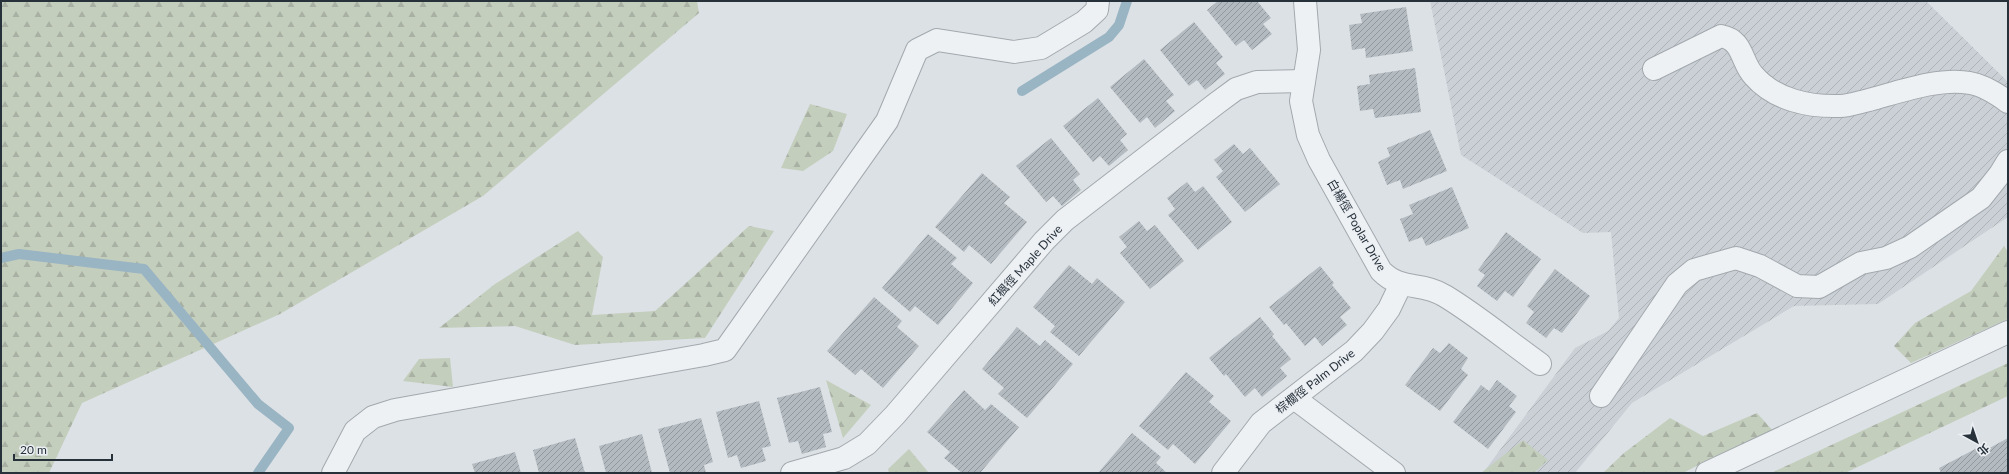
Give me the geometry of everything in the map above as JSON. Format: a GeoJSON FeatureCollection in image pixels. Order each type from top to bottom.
{"type":"FeatureCollection","features":[{"type":"Feature","properties":{"kind":"street"},"geometry":{"type":"LineString","coordinates":[[333,473],[356,431],[373,417],[395,410],[725,350],[887,121],[917,50],[937,40],[1014,52],[1041,48],[1084,22],[1097,10],[1098,1]]}},
{"type":"Feature","properties":{"kind":"street","name":"白楊徑 Poplar Drive"},"geometry":{"type":"LineString","coordinates":[[1305,1],[1309,50],[1301,101],[1308,135],[1318,160],[1381,271],[1390,280],[1401,284],[1426,287],[1444,296],[1540,364]]}},
{"type":"Feature","properties":{"kind":"street"},"geometry":{"type":"LineString","coordinates":[[1654,69],[1721,36],[1730,38],[1736,45],[1753,75],[1769,91],[1794,102],[1841,107],[1942,82],[1971,83],[1997,94],[2008,102]]}},
{"type":"Feature","properties":{"kind":"street","name":"紅楓徑 Maple Drive"},"geometry":{"type":"LineString","coordinates":[[792,473],[844,458],[867,444],[895,415],[1044,241],[1065,220],[1217,103],[1236,89],[1258,82],[1304,81]]}},
{"type":"Feature","properties":{"kind":"street"},"geometry":{"type":"LineString","coordinates":[[1601,396],[1677,284],[1694,270],[1736,258],[1760,266],[1797,286],[1819,287],[1861,263],[1886,258],[1910,247],[1981,198],[2000,174],[2008,161]]}},
{"type":"Feature","properties":{"kind":"street","name":"棕櫚徑 Palm Drive"},"geometry":{"type":"LineString","coordinates":[[1223,473],[1261,423],[1354,351],[1373,331],[1389,309],[1401,284]]}},
{"type":"Feature","properties":{"kind":"street"},"geometry":{"type":"LineString","coordinates":[[1707,473],[2008,332]]}},
{"type":"Feature","properties":{"kind":"street"},"geometry":{"type":"LineString","coordinates":[[1294,398],[1394,473]]}},
{"type":"Feature","properties":{"kind":"shaded area"},"geometry":{"type":"Polygon","coordinates":[[[1430,1],[1926,1],[2008,82],[2008,217],[1878,304],[1794,306],[1632,403],[1575,473],[1483,473],[1575,348],[1608,331],[1619,318],[1611,232],[1583,233],[1461,155],[1430,1]]]}},
{"type":"Feature","properties":{"kind":"green space"},"geometry":{"type":"Polygon","coordinates":[[[1,1],[697,1],[699,13],[483,196],[280,314],[82,403],[49,473],[1,473],[1,1]]]}},
{"type":"Feature","properties":{"kind":"green space"},"geometry":{"type":"Polygon","coordinates":[[[810,104],[847,114],[833,151],[803,171],[781,168],[810,104]]]}},
{"type":"Feature","properties":{"kind":"green space"},"geometry":{"type":"Polygon","coordinates":[[[749,226],[774,231],[705,338],[575,345],[515,326],[439,328],[495,284],[578,231],[603,257],[592,315],[655,311],[749,226]]]}},
{"type":"Feature","properties":{"kind":"green space"},"geometry":{"type":"Polygon","coordinates":[[[2004,246],[2008,252],[2008,319],[1911,363],[1894,346],[1915,323],[1971,291],[2004,246]]]}},
{"type":"Feature","properties":{"kind":"green space"},"geometry":{"type":"Polygon","coordinates":[[[450,358],[453,387],[403,381],[419,359],[450,358]]]}},
{"type":"Feature","properties":{"kind":"green space"},"geometry":{"type":"Polygon","coordinates":[[[2008,363],[2008,396],[1845,473],[1771,473],[2008,363]]]}},
{"type":"Feature","properties":{"kind":"green space"},"geometry":{"type":"Polygon","coordinates":[[[826,380],[871,405],[843,438],[826,380]]]}},
{"type":"Feature","properties":{"kind":"green space"},"geometry":{"type":"Polygon","coordinates":[[[1757,413],[1774,432],[1714,457],[1683,473],[1603,473],[1624,453],[1670,418],[1703,436],[1757,413]]]}},
{"type":"Feature","properties":{"kind":"green space"},"geometry":{"type":"Polygon","coordinates":[[[1523,440],[1548,460],[1534,473],[1481,473],[1523,440]]]}},
{"type":"Feature","properties":{"kind":"green space"},"geometry":{"type":"Polygon","coordinates":[[[909,449],[929,473],[889,473],[888,469],[909,449]]]}},
{"type":"Feature","properties":{"kind":"building"},"geometry":{"type":"Polygon","coordinates":[[[1218,1],[1257,1],[1271,18],[1263,24],[1272,34],[1252,50],[1244,40],[1236,46],[1207,10],[1218,1]]]}},
{"type":"Feature","properties":{"kind":"building"},"geometry":{"type":"Polygon","coordinates":[[[1406,7],[1413,51],[1366,58],[1365,48],[1352,50],[1349,25],[1362,23],[1360,14],[1406,7]]]}},
{"type":"Feature","properties":{"kind":"building"},"geometry":{"type":"Polygon","coordinates":[[[1194,22],[1223,57],[1216,63],[1225,74],[1205,90],[1197,80],[1189,86],[1160,50],[1194,22]]]}},
{"type":"Feature","properties":{"kind":"building"},"geometry":{"type":"Polygon","coordinates":[[[1144,59],[1174,95],[1166,101],[1175,111],[1155,128],[1147,117],[1140,123],[1110,87],[1144,59]]]}},
{"type":"Feature","properties":{"kind":"building"},"geometry":{"type":"Polygon","coordinates":[[[1415,68],[1421,112],[1375,118],[1373,109],[1360,111],[1357,86],[1370,84],[1369,75],[1415,68]]]}},
{"type":"Feature","properties":{"kind":"building"},"geometry":{"type":"Polygon","coordinates":[[[1098,98],[1127,134],[1120,140],[1128,150],[1109,166],[1100,156],[1093,162],[1063,126],[1098,98]]]}},
{"type":"Feature","properties":{"kind":"building"},"geometry":{"type":"Polygon","coordinates":[[[1430,130],[1447,171],[1403,189],[1400,180],[1387,185],[1378,162],[1390,156],[1387,148],[1430,130]]]}},
{"type":"Feature","properties":{"kind":"building"},"geometry":{"type":"Polygon","coordinates":[[[1051,138],[1080,174],[1073,180],[1081,190],[1062,206],[1053,196],[1046,202],[1016,166],[1051,138]]]}},
{"type":"Feature","properties":{"kind":"building"},"geometry":{"type":"Polygon","coordinates":[[[1234,144],[1243,154],[1250,148],[1280,184],[1245,212],[1216,177],[1223,171],[1214,160],[1234,144]]]}},
{"type":"Feature","properties":{"kind":"building"},"geometry":{"type":"Polygon","coordinates":[[[982,173],[1010,197],[1004,203],[1027,222],[991,264],[969,245],[964,252],[935,227],[982,173]]]}},
{"type":"Feature","properties":{"kind":"building"},"geometry":{"type":"Polygon","coordinates":[[[1187,182],[1195,192],[1203,186],[1232,222],[1198,250],[1168,215],[1175,209],[1167,198],[1187,182]]]}},
{"type":"Feature","properties":{"kind":"building"},"geometry":{"type":"Polygon","coordinates":[[[1452,187],[1469,228],[1426,246],[1422,237],[1409,242],[1400,219],[1413,214],[1409,205],[1452,187]]]}},
{"type":"Feature","properties":{"kind":"building"},"geometry":{"type":"Polygon","coordinates":[[[1139,221],[1147,231],[1155,225],[1184,261],[1150,289],[1120,253],[1127,247],[1119,237],[1139,221]]]}},
{"type":"Feature","properties":{"kind":"building"},"geometry":{"type":"Polygon","coordinates":[[[1506,232],[1541,259],[1513,297],[1505,291],[1497,301],[1477,286],[1485,275],[1478,270],[1506,232]]]}},
{"type":"Feature","properties":{"kind":"building"},"geometry":{"type":"Polygon","coordinates":[[[928,234],[957,258],[951,264],[973,283],[938,325],[915,306],[910,312],[882,288],[928,234]]]}},
{"type":"Feature","properties":{"kind":"building"},"geometry":{"type":"Polygon","coordinates":[[[1069,265],[1092,284],[1097,278],[1125,302],[1079,356],[1050,332],[1055,326],[1033,307],[1069,265]]]}},
{"type":"Feature","properties":{"kind":"building"},"geometry":{"type":"Polygon","coordinates":[[[1320,266],[1334,283],[1332,285],[1351,308],[1340,317],[1347,325],[1322,346],[1315,337],[1305,346],[1286,323],[1284,325],[1269,307],[1320,266]]]}},
{"type":"Feature","properties":{"kind":"building"},"geometry":{"type":"Polygon","coordinates":[[[1555,269],[1590,296],[1562,333],[1554,328],[1546,338],[1526,323],[1534,312],[1527,306],[1555,269]]]}},
{"type":"Feature","properties":{"kind":"building"},"geometry":{"type":"Polygon","coordinates":[[[874,297],[902,321],[897,327],[919,346],[883,388],[861,369],[855,375],[827,351],[874,297]]]}},
{"type":"Feature","properties":{"kind":"building"},"geometry":{"type":"Polygon","coordinates":[[[1260,317],[1274,334],[1272,336],[1291,359],[1280,368],[1287,376],[1262,397],[1255,388],[1245,397],[1226,374],[1224,376],[1209,358],[1260,317]]]}},
{"type":"Feature","properties":{"kind":"building"},"geometry":{"type":"Polygon","coordinates":[[[1017,327],[1040,346],[1045,340],[1073,364],[1027,418],[998,394],[1004,388],[982,369],[1017,327]]]}},
{"type":"Feature","properties":{"kind":"building"},"geometry":{"type":"Polygon","coordinates":[[[1449,343],[1468,358],[1461,369],[1468,375],[1440,411],[1405,385],[1433,348],[1440,353],[1449,343]]]}},
{"type":"Feature","properties":{"kind":"building"},"geometry":{"type":"Polygon","coordinates":[[[1186,372],[1214,396],[1209,402],[1231,421],[1195,464],[1173,444],[1168,450],[1139,426],[1186,372]]]}},
{"type":"Feature","properties":{"kind":"building"},"geometry":{"type":"Polygon","coordinates":[[[1497,380],[1517,396],[1509,406],[1516,412],[1488,449],[1453,422],[1481,385],[1489,391],[1497,380]]]}},
{"type":"Feature","properties":{"kind":"building"},"geometry":{"type":"Polygon","coordinates":[[[820,387],[832,432],[823,434],[826,447],[802,454],[798,441],[789,443],[777,398],[820,387]]]}},
{"type":"Feature","properties":{"kind":"building"},"geometry":{"type":"Polygon","coordinates":[[[964,390],[985,410],[991,404],[1019,427],[980,473],[962,473],[944,458],[950,452],[927,432],[964,390]]]}},
{"type":"Feature","properties":{"kind":"building"},"geometry":{"type":"Polygon","coordinates":[[[759,401],[771,446],[762,448],[766,461],[741,468],[737,455],[728,458],[716,412],[759,401]]]}},
{"type":"Feature","properties":{"kind":"building"},"geometry":{"type":"Polygon","coordinates":[[[701,418],[713,462],[704,465],[706,473],[670,473],[658,429],[701,418]]]}},
{"type":"Feature","properties":{"kind":"building"},"geometry":{"type":"Polygon","coordinates":[[[1132,433],[1161,457],[1156,463],[1167,473],[1098,473],[1132,433]]]}},
{"type":"Feature","properties":{"kind":"building"},"geometry":{"type":"Polygon","coordinates":[[[642,434],[652,473],[606,473],[599,446],[642,434]]]}},
{"type":"Feature","properties":{"kind":"building"},"geometry":{"type":"Polygon","coordinates":[[[575,438],[585,473],[539,473],[533,450],[575,438]]]}},
{"type":"Feature","properties":{"kind":"building"},"geometry":{"type":"Polygon","coordinates":[[[2008,438],[2008,472],[1941,473],[1939,468],[1981,446],[1984,451],[2008,438]]]}},
{"type":"Feature","properties":{"kind":"building"},"geometry":{"type":"Polygon","coordinates":[[[515,452],[521,473],[475,473],[472,464],[515,452]]]}},
{"type":"Feature","properties":{"kind":"waterway"},"geometry":{"type":"LineString","coordinates":[[1022,91],[1109,37],[1119,25],[1127,1]]}},
{"type":"Feature","properties":{"kind":"waterway"},"geometry":{"type":"LineString","coordinates":[[1,258],[19,254],[144,269],[258,404],[289,428],[258,473]]}}]}
